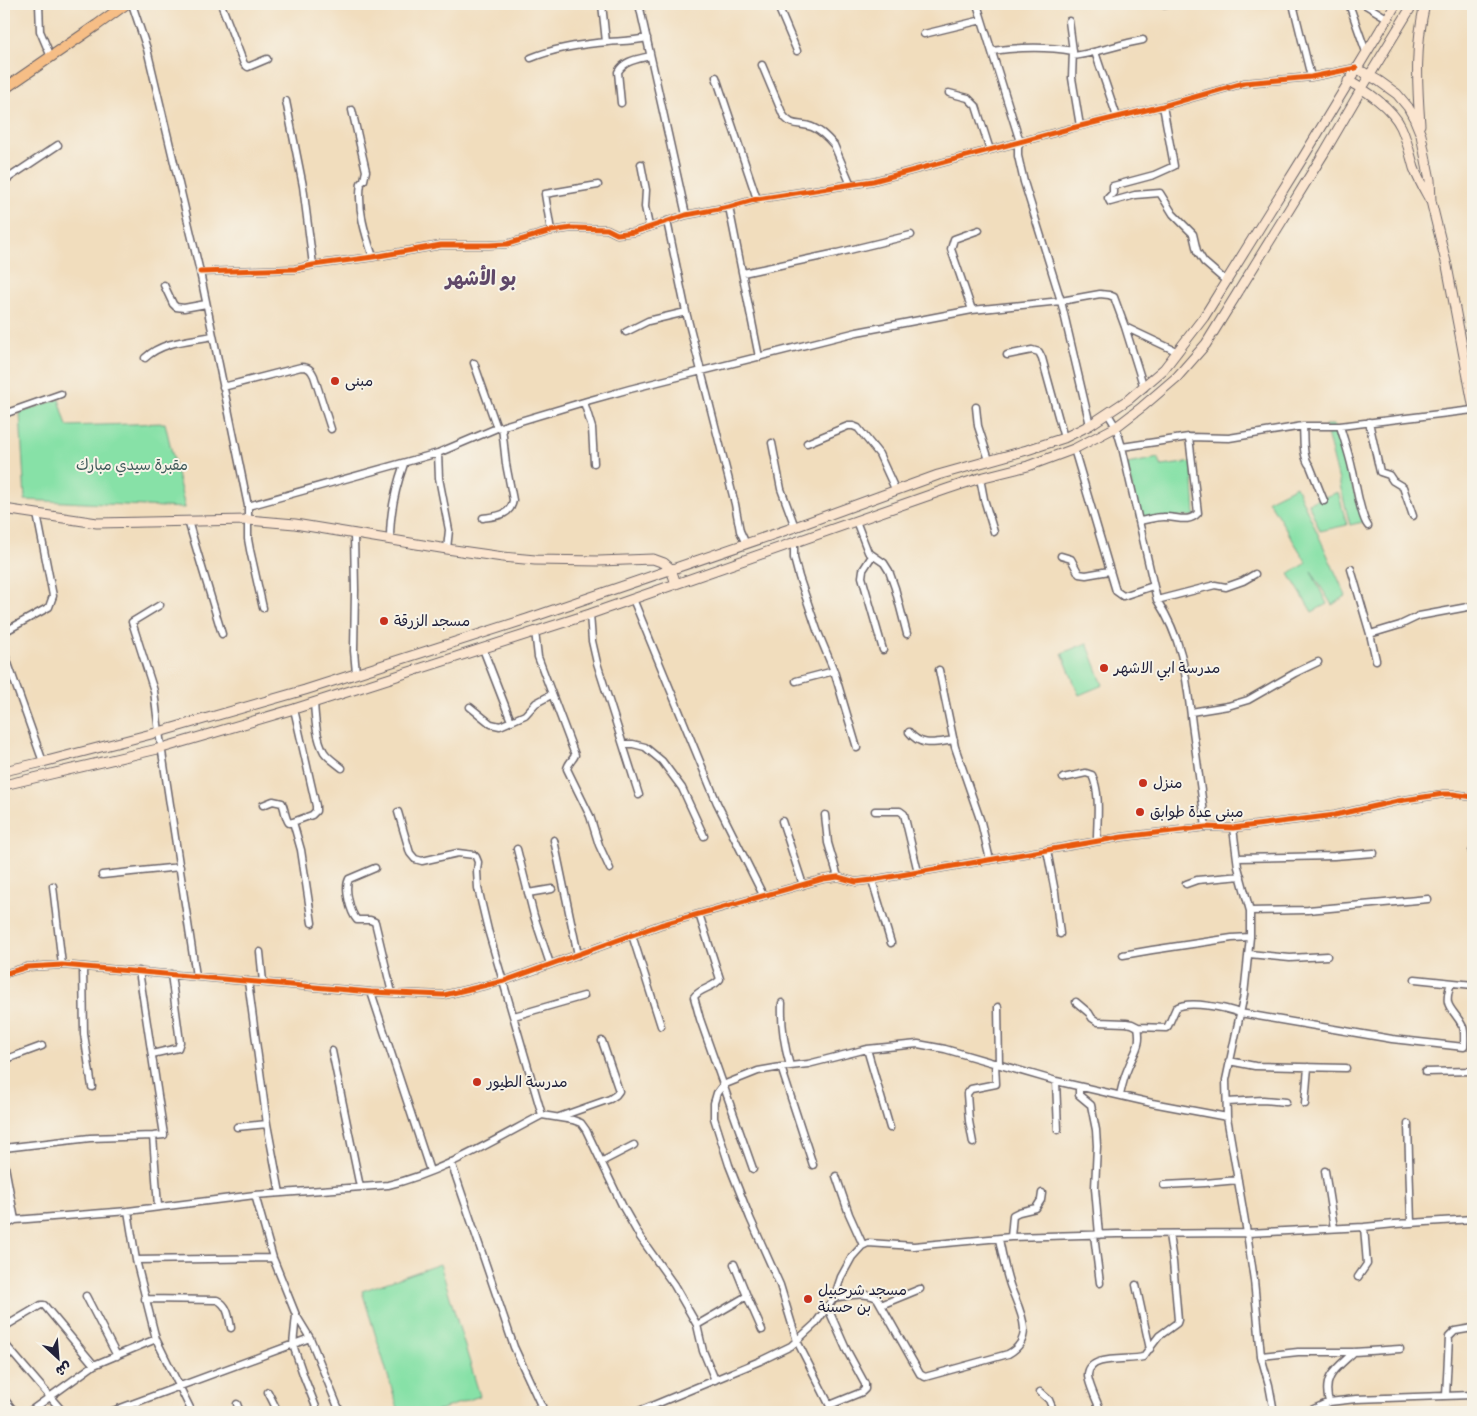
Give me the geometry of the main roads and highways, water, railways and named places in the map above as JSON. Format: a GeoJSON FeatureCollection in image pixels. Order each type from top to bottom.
{"type":"FeatureCollection","features":[{"type":"Feature","properties":{"kind":"main road"},"geometry":{"type":"LineString","coordinates":[[4,89],[126,4]]}},
{"type":"Feature","properties":{"kind":"main road"},"geometry":{"type":"LineString","coordinates":[[4,771],[159,732],[297,693],[519,621],[746,544],[938,475],[1064,438],[1090,425],[1144,388],[1164,370],[1204,317],[1396,4]]}},
{"type":"Feature","properties":{"kind":"main road"},"geometry":{"type":"LineString","coordinates":[[4,785],[162,748],[294,709],[483,649],[590,614],[980,478],[1028,466],[1074,449],[1116,427],[1177,377],[1206,344],[1413,4]]}},
{"type":"Feature","properties":{"kind":"main road"},"geometry":{"type":"LineString","coordinates":[[1425,4],[1419,26],[1416,64],[1421,135],[1430,180],[1431,201],[1447,266],[1473,404]]}},
{"type":"Feature","properties":{"kind":"main road"},"geometry":{"type":"LineString","coordinates":[[1356,68],[1397,94],[1408,107],[1421,135]]}},
{"type":"Feature","properties":{"kind":"main road"},"geometry":{"type":"LineString","coordinates":[[1348,81],[1362,88],[1391,113],[1400,125],[1417,175],[1431,201]]}},
{"type":"Feature","properties":{"kind":"main road"},"geometry":{"type":"LineString","coordinates":[[4,509],[97,523],[248,520],[295,524],[503,557],[535,560],[599,561],[653,559],[664,563],[671,569],[676,584]]}},
{"type":"Feature","properties":{"kind":"place","name":"مبنى"},"geometry":{"type":"Point","coordinates":[335,381]}},
{"type":"Feature","properties":{"kind":"place","name":"مسجد الزرقة"},"geometry":{"type":"Point","coordinates":[384,621]}},
{"type":"Feature","properties":{"kind":"place","name":"مدرسة ابي الاشهر"},"geometry":{"type":"Point","coordinates":[1104,668]}},
{"type":"Feature","properties":{"kind":"place","name":"منزل"},"geometry":{"type":"Point","coordinates":[1143,783]}},
{"type":"Feature","properties":{"kind":"place","name":"مبنى عدة طوابق"},"geometry":{"type":"Point","coordinates":[1140,812]}},
{"type":"Feature","properties":{"kind":"place","name":"مدرسة الطيور"},"geometry":{"type":"Point","coordinates":[477,1082]}},
{"type":"Feature","properties":{"kind":"place","name":"مسجد شرحبيل بن حسنة"},"geometry":{"type":"Point","coordinates":[808,1299]}},
{"type":"Feature","properties":{"kind":"district","name":"بو الأشهر"},"geometry":{"type":"Point","coordinates":[481,278]}},
{"type":"Feature","properties":{"kind":"park label","name":"مقبرة سيدي مبارك"},"geometry":{"type":"Point","coordinates":[132,465]}}]}
